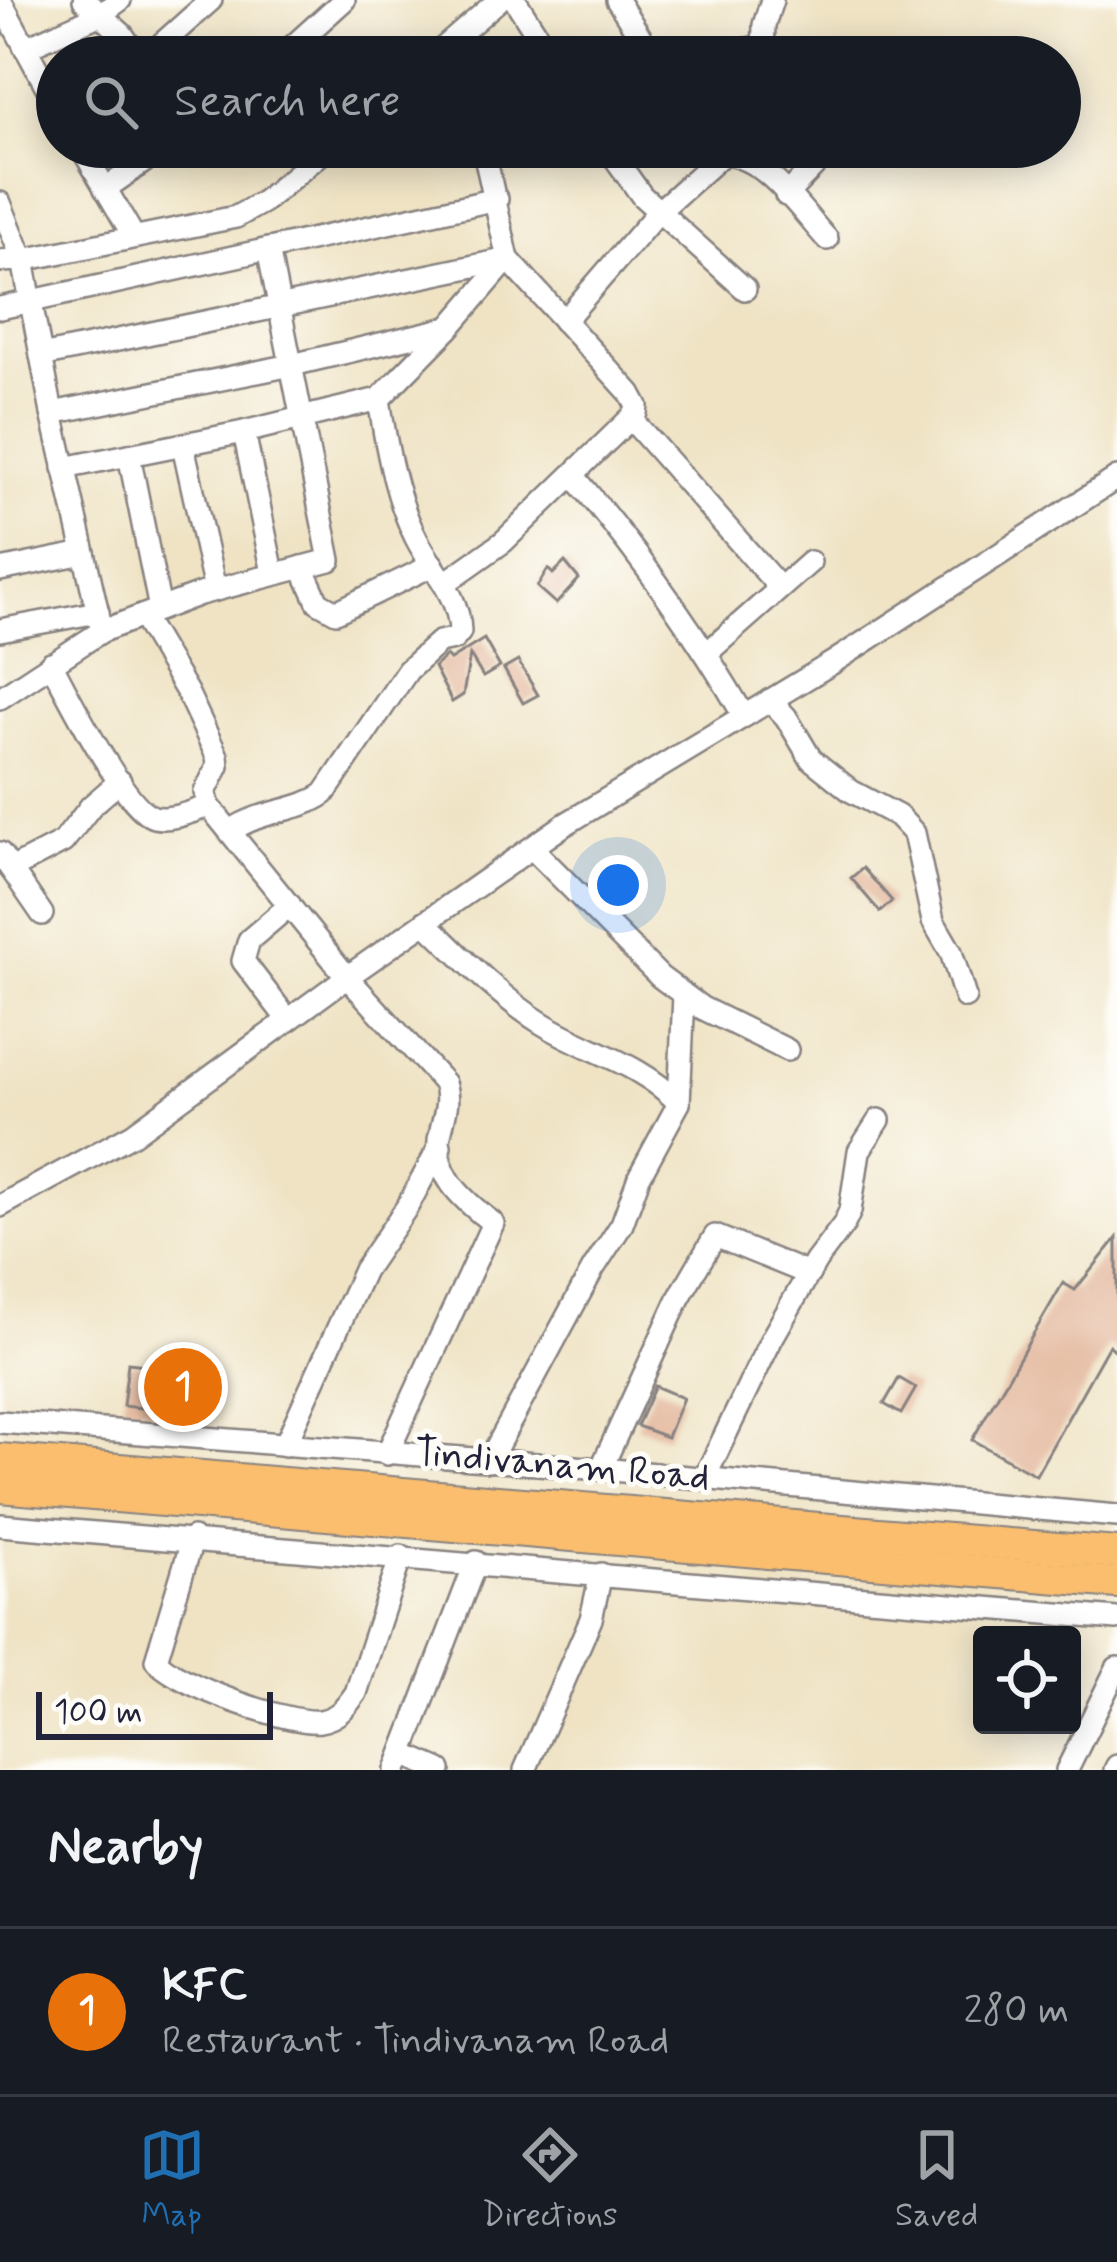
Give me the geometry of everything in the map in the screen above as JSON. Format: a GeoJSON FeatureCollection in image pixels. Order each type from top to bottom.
{"type":"FeatureCollection","features":[{"type":"Feature","properties":{"kind":"highway","name":"Tindivanam Road"},"geometry":{"type":"LineString","coordinates":[[0,1459],[1117,1553]]}},
{"type":"Feature","properties":{"kind":"highway"},"geometry":{"type":"LineString","coordinates":[[0,1487],[1117,1583]]}},
{"type":"Feature","properties":{"kind":"street"},"geometry":{"type":"LineString","coordinates":[[0,0],[36,68]]}},
{"type":"Feature","properties":{"kind":"street"},"geometry":{"type":"LineString","coordinates":[[45,36],[92,7],[120,0]]}},
{"type":"Feature","properties":{"kind":"street"},"geometry":{"type":"LineString","coordinates":[[168,36],[212,0]]}},
{"type":"Feature","properties":{"kind":"street"},"geometry":{"type":"LineString","coordinates":[[304,36],[344,0]]}},
{"type":"Feature","properties":{"kind":"street"},"geometry":{"type":"LineString","coordinates":[[461,36],[499,0]]}},
{"type":"Feature","properties":{"kind":"street"},"geometry":{"type":"LineString","coordinates":[[515,0],[537,36]]}},
{"type":"Feature","properties":{"kind":"street"},"geometry":{"type":"LineString","coordinates":[[640,36],[619,3],[645,0]]}},
{"type":"Feature","properties":{"kind":"street"},"geometry":{"type":"LineString","coordinates":[[766,36],[772,0]]}},
{"type":"Feature","properties":{"kind":"street"},"geometry":{"type":"LineString","coordinates":[[92,7],[122,36]]}},
{"type":"Feature","properties":{"kind":"street"},"geometry":{"type":"LineString","coordinates":[[25,48],[36,41]]}},
{"type":"Feature","properties":{"kind":"street"},"geometry":{"type":"LineString","coordinates":[[93,168],[134,237]]}},
{"type":"Feature","properties":{"kind":"street"},"geometry":{"type":"LineString","coordinates":[[105,189],[135,168]]}},
{"type":"Feature","properties":{"kind":"street"},"geometry":{"type":"LineString","coordinates":[[11,260],[236,217],[263,202],[303,168]]}},
{"type":"Feature","properties":{"kind":"street"},"geometry":{"type":"LineString","coordinates":[[302,566],[318,602],[336,613],[492,551],[632,420],[637,406],[630,393],[508,259],[489,168]]}},
{"type":"Feature","properties":{"kind":"street"},"geometry":{"type":"LineString","coordinates":[[621,168],[658,212],[745,289]]}},
{"type":"Feature","properties":{"kind":"street"},"geometry":{"type":"LineString","coordinates":[[564,321],[694,168]]}},
{"type":"Feature","properties":{"kind":"street"},"geometry":{"type":"LineString","coordinates":[[768,168],[786,195],[827,239]]}},
{"type":"Feature","properties":{"kind":"street"},"geometry":{"type":"LineString","coordinates":[[786,195],[812,168]]}},
{"type":"Feature","properties":{"kind":"street"},"geometry":{"type":"LineString","coordinates":[[0,308],[497,199]]}},
{"type":"Feature","properties":{"kind":"street"},"geometry":{"type":"LineString","coordinates":[[0,203],[11,260],[30,301],[100,621]]}},
{"type":"Feature","properties":{"kind":"street"},"geometry":{"type":"LineString","coordinates":[[0,630],[151,613],[215,590],[330,560],[268,249]]}},
{"type":"Feature","properties":{"kind":"street"},"geometry":{"type":"LineString","coordinates":[[40,356],[508,259]]}},
{"type":"Feature","properties":{"kind":"street"},"geometry":{"type":"LineString","coordinates":[[64,468],[379,399],[508,259]]}},
{"type":"Feature","properties":{"kind":"street"},"geometry":{"type":"LineString","coordinates":[[52,413],[448,328]]}},
{"type":"Feature","properties":{"kind":"street"},"geometry":{"type":"LineString","coordinates":[[231,831],[260,813],[311,803],[324,794],[408,670],[439,642],[454,639],[460,632],[440,574],[417,540],[404,508],[379,399]]}},
{"type":"Feature","properties":{"kind":"street"},"geometry":{"type":"LineString","coordinates":[[632,420],[780,588]]}},
{"type":"Feature","properties":{"kind":"street"},"geometry":{"type":"LineString","coordinates":[[244,432],[273,573]]}},
{"type":"Feature","properties":{"kind":"street"},"geometry":{"type":"LineString","coordinates":[[183,445],[215,590]]}},
{"type":"Feature","properties":{"kind":"street"},"geometry":{"type":"LineString","coordinates":[[129,455],[151,613],[217,756],[218,766],[205,792],[209,806],[347,977],[444,1083],[448,1095],[440,1146],[407,1207],[364,1270],[285,1444]]}},
{"type":"Feature","properties":{"kind":"street"},"geometry":{"type":"LineString","coordinates":[[573,475],[635,549],[744,716]]}},
{"type":"Feature","properties":{"kind":"street"},"geometry":{"type":"LineString","coordinates":[[0,1205],[133,1134],[532,848],[1117,478]]}},
{"type":"Feature","properties":{"kind":"street"},"geometry":{"type":"LineString","coordinates":[[0,570],[84,553]]}},
{"type":"Feature","properties":{"kind":"street"},"geometry":{"type":"LineString","coordinates":[[707,653],[809,562]]}},
{"type":"Feature","properties":{"kind":"street"},"geometry":{"type":"LineString","coordinates":[[0,698],[100,621]]}},
{"type":"Feature","properties":{"kind":"street"},"geometry":{"type":"LineString","coordinates":[[51,663],[136,805],[152,817],[173,817],[209,806]]}},
{"type":"Feature","properties":{"kind":"street"},"geometry":{"type":"LineString","coordinates":[[770,700],[811,759],[851,791],[898,816],[914,832],[933,921],[951,952],[965,998]]}},
{"type":"Feature","properties":{"kind":"street"},"geometry":{"type":"LineString","coordinates":[[42,914],[5,861],[64,842],[91,806],[119,781]]}},
{"type":"Feature","properties":{"kind":"street"},"geometry":{"type":"LineString","coordinates":[[532,848],[624,943],[684,995],[787,1050]]}},
{"type":"Feature","properties":{"kind":"street"},"geometry":{"type":"LineString","coordinates":[[288,1020],[243,962],[248,940],[290,905]]}},
{"type":"Feature","properties":{"kind":"street"},"geometry":{"type":"LineString","coordinates":[[425,922],[500,992],[541,1022],[641,1071],[679,1103]]}},
{"type":"Feature","properties":{"kind":"street"},"geometry":{"type":"LineString","coordinates":[[489,1461],[622,1224],[639,1177],[679,1103],[684,995]]}},
{"type":"Feature","properties":{"kind":"street"},"geometry":{"type":"LineString","coordinates":[[704,1479],[772,1338],[808,1274],[844,1224],[859,1151],[879,1120]]}},
{"type":"Feature","properties":{"kind":"street"},"geometry":{"type":"LineString","coordinates":[[387,1454],[494,1223],[450,1185],[440,1146]]}},
{"type":"Feature","properties":{"kind":"street"},"geometry":{"type":"LineString","coordinates":[[601,1469],[680,1298],[716,1236],[808,1274]]}},
{"type":"Feature","properties":{"kind":"street"},"geometry":{"type":"LineString","coordinates":[[0,1422],[1117,1516]]}},
{"type":"Feature","properties":{"kind":"street"},"geometry":{"type":"LineString","coordinates":[[0,1525],[1117,1619]]}},
{"type":"Feature","properties":{"kind":"street"},"geometry":{"type":"LineString","coordinates":[[193,1538],[156,1660],[163,1670],[200,1688],[302,1720],[322,1720],[343,1712],[356,1694],[401,1556]]}},
{"type":"Feature","properties":{"kind":"street"},"geometry":{"type":"LineString","coordinates":[[440,1770],[400,1762],[476,1562]]}},
{"type":"Feature","properties":{"kind":"street"},"geometry":{"type":"LineString","coordinates":[[525,1770],[591,1619],[601,1574]]}},
{"type":"Feature","properties":{"kind":"street"},"geometry":{"type":"LineString","coordinates":[[1066,1770],[1117,1668]]}},
{"type":"Feature","properties":{"kind":"building"},"geometry":{"type":"Polygon","coordinates":[[[565,562],[579,579],[556,604],[537,587],[548,569],[553,574],[565,562]]]}},
{"type":"Feature","properties":{"kind":"building"},"geometry":{"type":"Polygon","coordinates":[[[484,639],[500,667],[483,677],[470,655],[463,695],[452,702],[434,667],[446,656],[450,660],[484,639]]]}},
{"type":"Feature","properties":{"kind":"building"},"geometry":{"type":"Polygon","coordinates":[[[518,661],[538,695],[523,703],[504,669],[518,661]]]}},
{"type":"Feature","properties":{"kind":"building"},"geometry":{"type":"Polygon","coordinates":[[[863,868],[892,901],[880,912],[851,878],[863,868]]]}},
{"type":"Feature","properties":{"kind":"building"},"geometry":{"type":"Polygon","coordinates":[[[1117,1238],[1117,1352],[1109,1345],[1036,1475],[972,1440],[1063,1283],[1075,1290],[1117,1238]]]}},
{"type":"Feature","properties":{"kind":"building"},"geometry":{"type":"Polygon","coordinates":[[[128,1363],[210,1376],[206,1405],[151,1399],[150,1409],[123,1406],[128,1363]]]}},
{"type":"Feature","properties":{"kind":"building"},"geometry":{"type":"Polygon","coordinates":[[[899,1378],[916,1388],[901,1414],[884,1404],[899,1378]]]}},
{"type":"Feature","properties":{"kind":"building"},"geometry":{"type":"Polygon","coordinates":[[[655,1386],[683,1398],[667,1437],[637,1426],[655,1386]]]}},
{"type":"Feature","properties":{"kind":"place","name":"KFC"},"geometry":{"type":"Point","coordinates":[183,1387]}}]}
